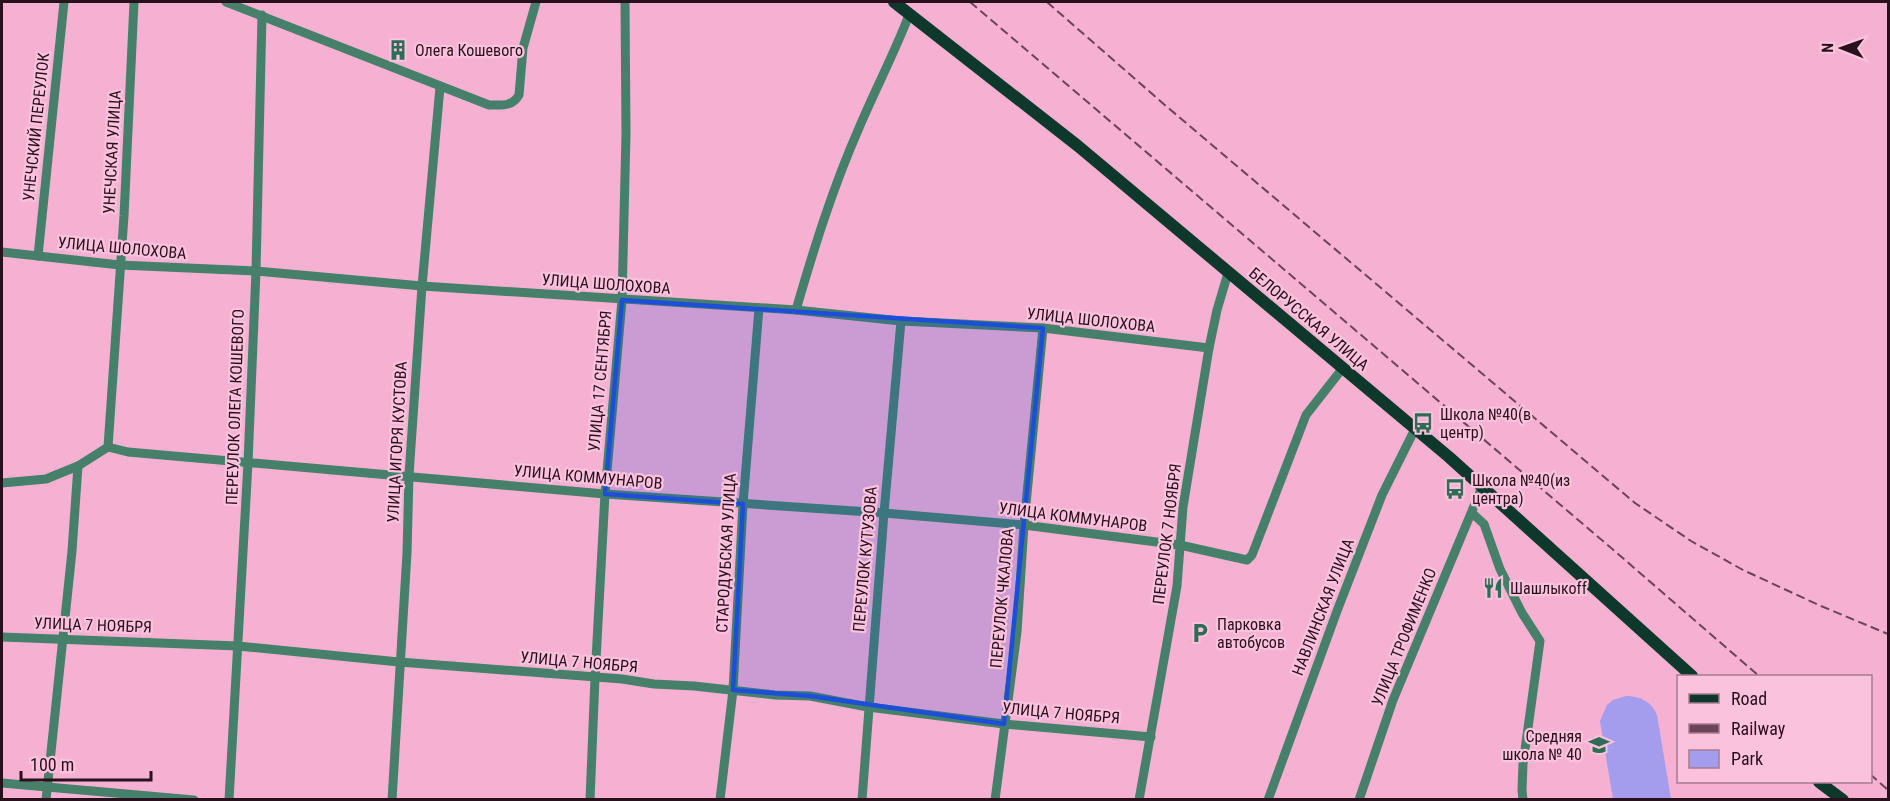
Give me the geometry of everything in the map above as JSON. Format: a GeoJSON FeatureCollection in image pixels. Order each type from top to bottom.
{"type":"FeatureCollection","features":[{"type":"Feature","properties":{"kind":"main road","name":"БЕЛОРУССКАЯ УЛИЦА"},"geometry":{"type":"LineString","coordinates":[[894,2],[1077,146],[1449,457],[1691,675]]}},
{"type":"Feature","properties":{"kind":"main road"},"geometry":{"type":"LineString","coordinates":[[1820,783],[1843,800]]}},
{"type":"Feature","properties":{"kind":"street","name":"УНЕЧСКИЙ ПЕРЕУЛОК"},"geometry":{"type":"LineString","coordinates":[[38,256],[64,2]]}},
{"type":"Feature","properties":{"kind":"street","name":"УНЕЧСКАЯ УЛИЦА"},"geometry":{"type":"LineString","coordinates":[[108,447],[134,2]]}},
{"type":"Feature","properties":{"kind":"street"},"geometry":{"type":"LineString","coordinates":[[226,2],[489,105],[509,105],[519,95],[523,48],[536,2]]}},
{"type":"Feature","properties":{"kind":"street","name":"УЛИЦА 17 СЕНТЯБРЯ"},"geometry":{"type":"LineString","coordinates":[[590,800],[605,494],[622,300],[626,134],[625,2]]}},
{"type":"Feature","properties":{"kind":"street","name":"ПЕРЕУЛОК ОЛЕГА КОШЕВОГО"},"geometry":{"type":"LineString","coordinates":[[229,800],[248,463],[256,272],[262,15]]}},
{"type":"Feature","properties":{"kind":"street"},"geometry":{"type":"LineString","coordinates":[[796,310],[830,198],[909,15]]}},
{"type":"Feature","properties":{"kind":"street","name":"УЛИЦА ИГОРЯ КУСТОВА"},"geometry":{"type":"LineString","coordinates":[[392,800],[409,476],[422,286],[440,87]]}},
{"type":"Feature","properties":{"kind":"street","name":"УЛИЦА ШОЛОХОВА"},"geometry":{"type":"LineString","coordinates":[[2,252],[120,265],[256,272],[422,286],[796,310],[901,321],[1044,328],[1209,348]]}},
{"type":"Feature","properties":{"kind":"street","name":"ПЕРЕУЛОК 7 НОЯБРЯ"},"geometry":{"type":"LineString","coordinates":[[1139,800],[1177,586],[1183,507],[1209,348],[1228,273]]}},
{"type":"Feature","properties":{"kind":"street","name":"СТАРОДУБСКАЯ УЛИЦА"},"geometry":{"type":"LineString","coordinates":[[720,800],[733,690],[742,504],[759,308]]}},
{"type":"Feature","properties":{"kind":"street","name":"ПЕРЕУЛОК КУТУЗОВА"},"geometry":{"type":"LineString","coordinates":[[862,800],[901,321]]}},
{"type":"Feature","properties":{"kind":"street","name":"ПЕРЕУЛОК ЧКАЛОВА"},"geometry":{"type":"LineString","coordinates":[[995,800],[1017,633],[1024,525],[1044,328]]}},
{"type":"Feature","properties":{"kind":"street","name":"УЛИЦА КОММУНАРОВ"},"geometry":{"type":"LineString","coordinates":[[108,447],[128,452],[605,494],[1024,525],[1180,545],[1243,561],[1250,559],[1306,415],[1342,369]]}},
{"type":"Feature","properties":{"kind":"street","name":"НАВЛИНСКАЯ УЛИЦА"},"geometry":{"type":"LineString","coordinates":[[1268,800],[1382,495],[1415,429]]}},
{"type":"Feature","properties":{"kind":"street"},"geometry":{"type":"LineString","coordinates":[[2,483],[46,479],[78,466],[108,447]]}},
{"type":"Feature","properties":{"kind":"street"},"geometry":{"type":"LineString","coordinates":[[46,800],[72,551],[78,466]]}},
{"type":"Feature","properties":{"kind":"street","name":"УЛИЦА ТРОФИМЕНКО"},"geometry":{"type":"LineString","coordinates":[[1359,800],[1393,700],[1482,487]]}},
{"type":"Feature","properties":{"kind":"street"},"geometry":{"type":"LineString","coordinates":[[1472,513],[1484,524],[1500,569],[1522,613],[1540,641],[1523,764],[1523,800]]}},
{"type":"Feature","properties":{"kind":"street","name":"УЛИЦА 7 НОЯБРЯ"},"geometry":{"type":"LineString","coordinates":[[2,637],[238,646],[775,695],[810,696],[868,707],[1004,724],[1151,737]]}},
{"type":"Feature","properties":{"kind":"street"},"geometry":{"type":"LineString","coordinates":[[2,783],[194,800]]}},
{"type":"Feature","properties":{"kind":"highlighted area"},"geometry":{"type":"Polygon","coordinates":[[[622,300],[1043,328],[1004,724],[810,696],[733,690],[743,504],[605,494],[622,300]]]}},
{"type":"Feature","properties":{"kind":"green space"},"geometry":{"type":"Polygon","coordinates":[[[1626,696],[1645,701],[1657,715],[1671,799],[1613,799],[1600,721],[1607,705],[1613,700],[1626,696]]]}},
{"type":"Feature","properties":{"kind":"railway"},"geometry":{"type":"LineString","coordinates":[[970,2],[1758,675]]}},
{"type":"Feature","properties":{"kind":"railway"},"geometry":{"type":"LineString","coordinates":[[1047,2],[1166,106],[1635,503],[1691,541],[1743,570],[1888,634]]}},
{"type":"Feature","properties":{"kind":"railway"},"geometry":{"type":"LineString","coordinates":[[1872,776],[1888,790]]}},
{"type":"Feature","properties":{"kind":"place","name":"Олега Кошевого"},"geometry":{"type":"Point","coordinates":[398,50]}},
{"type":"Feature","properties":{"kind":"place","name":"Школа №40(в центр)"},"geometry":{"type":"Point","coordinates":[1423,423]}},
{"type":"Feature","properties":{"kind":"place","name":"Школа №40(из центра)"},"geometry":{"type":"Point","coordinates":[1455,489]}},
{"type":"Feature","properties":{"kind":"place","name":"Шашлыкоff"},"geometry":{"type":"Point","coordinates":[1493,588]}},
{"type":"Feature","properties":{"kind":"place","name":"Парковка автобусов"},"geometry":{"type":"Point","coordinates":[1200,633]}},
{"type":"Feature","properties":{"kind":"place","name":"Средняя школа № 40"},"geometry":{"type":"Point","coordinates":[1599,745]}}]}
